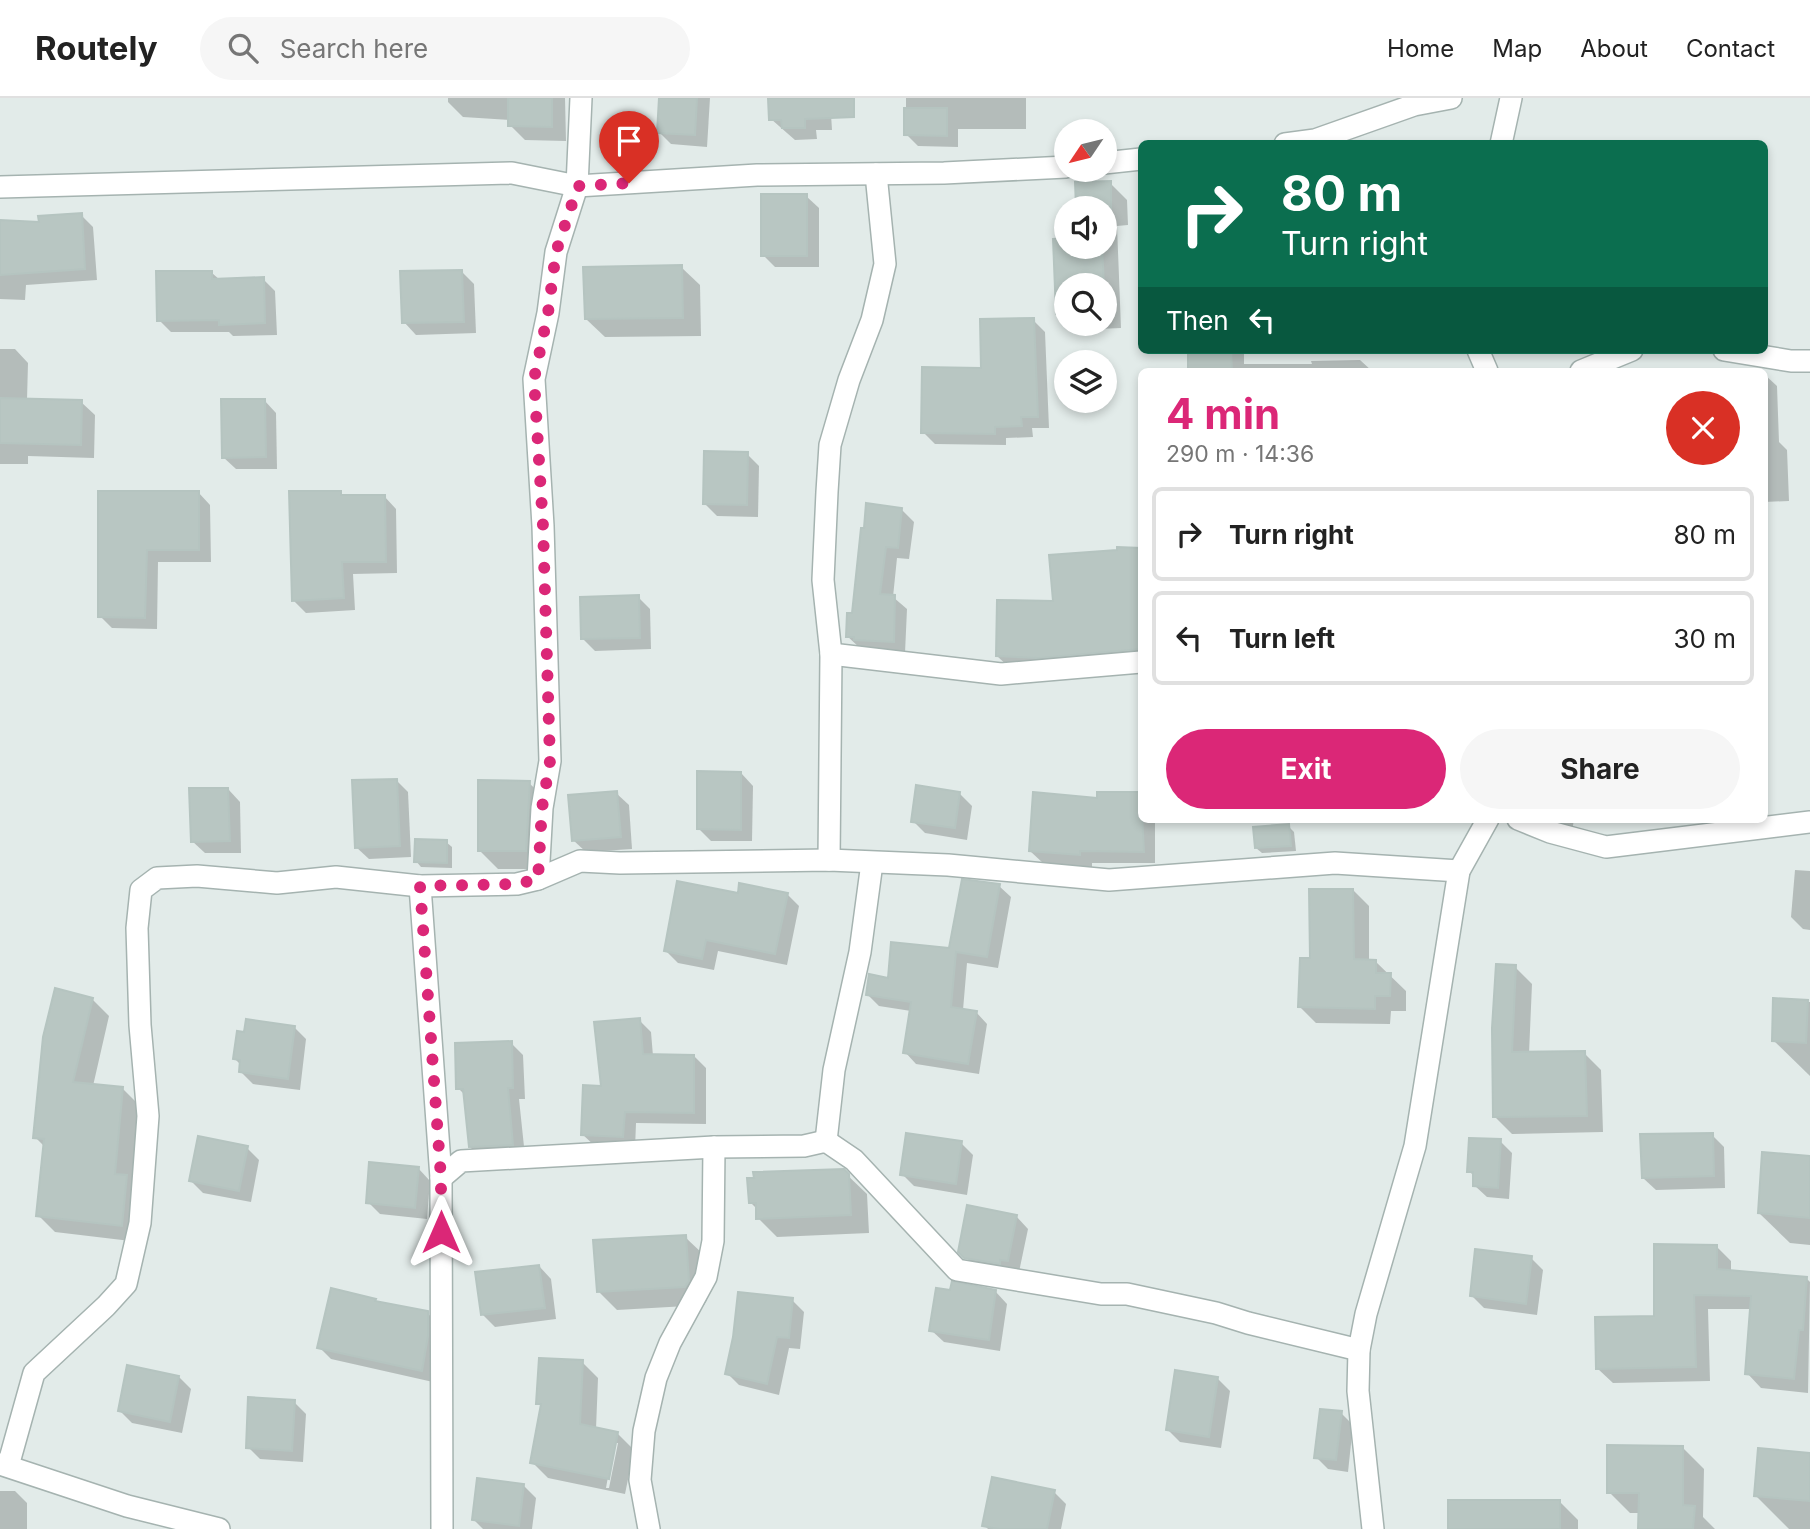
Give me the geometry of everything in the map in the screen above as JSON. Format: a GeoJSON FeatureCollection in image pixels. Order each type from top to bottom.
{"type":"FeatureCollection","features":[{"type":"Feature","properties":{"kind":"street"},"geometry":{"type":"LineString","coordinates":[[538,879],[542,808],[550,761],[543,526],[534,379],[548,313],[556,252],[578,186],[581,98]]}},
{"type":"Feature","properties":{"kind":"street"},"geometry":{"type":"LineString","coordinates":[[1315,140],[1414,105],[1451,98]]}},
{"type":"Feature","properties":{"kind":"street"},"geometry":{"type":"LineString","coordinates":[[1502,140],[1511,98]]}},
{"type":"Feature","properties":{"kind":"street"},"geometry":{"type":"LineString","coordinates":[[1117,162],[1138,159]]}},
{"type":"Feature","properties":{"kind":"street"},"geometry":{"type":"LineString","coordinates":[[0,187],[512,173],[578,186],[757,175],[1054,167]]}},
{"type":"Feature","properties":{"kind":"street"},"geometry":{"type":"LineString","coordinates":[[829,860],[831,654],[823,580],[830,445],[849,380],[872,320],[885,264],[876,174]]}},
{"type":"Feature","properties":{"kind":"street"},"geometry":{"type":"LineString","coordinates":[[1588,368],[1622,354]]}},
{"type":"Feature","properties":{"kind":"street"},"geometry":{"type":"LineString","coordinates":[[1748,354],[1791,361],[1810,361]]}},
{"type":"Feature","properties":{"kind":"street"},"geometry":{"type":"LineString","coordinates":[[831,654],[1001,674],[1138,662]]}},
{"type":"Feature","properties":{"kind":"street"},"geometry":{"type":"LineString","coordinates":[[1528,823],[1606,848],[1810,822]]}},
{"type":"Feature","properties":{"kind":"street"},"geometry":{"type":"LineString","coordinates":[[1373,1529],[1358,1391],[1359,1350],[1366,1314],[1415,1146],[1459,871],[1486,823]]}},
{"type":"Feature","properties":{"kind":"street"},"geometry":{"type":"LineString","coordinates":[[219,1529],[127,1506],[4,1465],[34,1373],[126,1283],[140,1223],[148,1116],[140,1025],[137,942],[142,890],[157,878],[197,876],[277,883],[336,877],[420,886],[517,884],[538,879],[580,861],[620,863],[829,860],[948,865],[1109,880],[1335,863],[1459,871]]}},
{"type":"Feature","properties":{"kind":"street"},"geometry":{"type":"LineString","coordinates":[[826,1141],[834,1070],[860,951],[872,863]]}},
{"type":"Feature","properties":{"kind":"street"},"geometry":{"type":"LineString","coordinates":[[420,886],[441,1178],[442,1529]]}},
{"type":"Feature","properties":{"kind":"street"},"geometry":{"type":"LineString","coordinates":[[441,1178],[461,1161],[713,1147],[804,1146],[826,1141],[855,1160],[957,1270],[1101,1294],[1127,1294],[1216,1313],[1248,1324],[1359,1350]]}},
{"type":"Feature","properties":{"kind":"street"},"geometry":{"type":"LineString","coordinates":[[649,1529],[640,1480],[644,1431],[656,1378],[670,1343],[706,1277],[713,1241],[713,1147]]}},
{"type":"Feature","properties":{"kind":"building"},"geometry":{"type":"Polygon","coordinates":[[[508,98],[552,98],[552,127],[508,126],[508,98]]]}},
{"type":"Feature","properties":{"kind":"building"},"geometry":{"type":"Polygon","coordinates":[[[659,98],[697,98],[695,135],[657,133],[659,98]]]}},
{"type":"Feature","properties":{"kind":"building"},"geometry":{"type":"Polygon","coordinates":[[[768,98],[854,98],[854,117],[805,119],[805,128],[782,128],[781,120],[769,120],[768,98]]]}},
{"type":"Feature","properties":{"kind":"building"},"geometry":{"type":"Polygon","coordinates":[[[904,108],[947,108],[947,136],[904,135],[904,108]]]}},
{"type":"Feature","properties":{"kind":"building"},"geometry":{"type":"Polygon","coordinates":[[[1075,182],[1111,182],[1111,196],[1076,196],[1075,182]]]}},
{"type":"Feature","properties":{"kind":"building"},"geometry":{"type":"Polygon","coordinates":[[[761,194],[807,194],[807,256],[761,256],[761,194]]]}},
{"type":"Feature","properties":{"kind":"building"},"geometry":{"type":"Polygon","coordinates":[[[82,213],[85,269],[0,275],[0,220],[39,222],[38,216],[82,213]]]}},
{"type":"Feature","properties":{"kind":"building"},"geometry":{"type":"Polygon","coordinates":[[[1053,239],[1054,259],[1103,259],[1103,273],[1054,273],[1053,239]]]}},
{"type":"Feature","properties":{"kind":"building"},"geometry":{"type":"Polygon","coordinates":[[[682,265],[683,318],[585,319],[583,267],[682,265]]]}},
{"type":"Feature","properties":{"kind":"building"},"geometry":{"type":"Polygon","coordinates":[[[462,270],[464,322],[402,323],[400,271],[462,270]]]}},
{"type":"Feature","properties":{"kind":"building"},"geometry":{"type":"Polygon","coordinates":[[[156,271],[212,271],[212,279],[264,277],[265,323],[219,325],[219,320],[157,321],[156,271]]]}},
{"type":"Feature","properties":{"kind":"building"},"geometry":{"type":"Polygon","coordinates":[[[1034,318],[1038,417],[1021,417],[1022,426],[995,427],[995,434],[921,433],[922,367],[981,368],[980,319],[1034,318]]]}},
{"type":"Feature","properties":{"kind":"building"},"geometry":{"type":"Polygon","coordinates":[[[1188,354],[1231,354],[1232,368],[1188,368],[1188,354]]]}},
{"type":"Feature","properties":{"kind":"building"},"geometry":{"type":"Polygon","coordinates":[[[0,398],[82,400],[81,445],[0,443],[0,398]]]}},
{"type":"Feature","properties":{"kind":"building"},"geometry":{"type":"Polygon","coordinates":[[[221,399],[265,399],[266,457],[222,458],[221,399]]]}},
{"type":"Feature","properties":{"kind":"building"},"geometry":{"type":"Polygon","coordinates":[[[704,451],[748,452],[747,505],[703,504],[704,451]]]}},
{"type":"Feature","properties":{"kind":"building"},"geometry":{"type":"Polygon","coordinates":[[[98,491],[199,491],[199,550],[147,550],[145,618],[98,617],[98,491]]]}},
{"type":"Feature","properties":{"kind":"building"},"geometry":{"type":"Polygon","coordinates":[[[289,491],[341,491],[341,495],[385,495],[386,562],[342,562],[344,598],[292,601],[289,491]]]}},
{"type":"Feature","properties":{"kind":"building"},"geometry":{"type":"Polygon","coordinates":[[[866,503],[902,508],[898,548],[886,547],[880,594],[895,595],[894,642],[854,640],[854,637],[846,637],[847,613],[852,613],[866,503]]]}},
{"type":"Feature","properties":{"kind":"building"},"geometry":{"type":"Polygon","coordinates":[[[1117,547],[1138,548],[1138,649],[1039,658],[996,656],[997,600],[1053,601],[1049,555],[1117,550],[1117,547]]]}},
{"type":"Feature","properties":{"kind":"building"},"geometry":{"type":"Polygon","coordinates":[[[639,595],[640,638],[581,639],[580,597],[639,595]]]}},
{"type":"Feature","properties":{"kind":"building"},"geometry":{"type":"Polygon","coordinates":[[[697,771],[741,772],[741,830],[697,829],[697,771]]]}},
{"type":"Feature","properties":{"kind":"building"},"geometry":{"type":"Polygon","coordinates":[[[397,779],[400,846],[355,848],[352,780],[397,779]]]}},
{"type":"Feature","properties":{"kind":"building"},"geometry":{"type":"Polygon","coordinates":[[[478,780],[530,781],[526,851],[478,851],[478,780]]]}},
{"type":"Feature","properties":{"kind":"building"},"geometry":{"type":"Polygon","coordinates":[[[916,785],[960,792],[955,828],[911,822],[916,785]]]}},
{"type":"Feature","properties":{"kind":"building"},"geometry":{"type":"Polygon","coordinates":[[[189,788],[228,788],[230,841],[191,842],[189,788]]]}},
{"type":"Feature","properties":{"kind":"building"},"geometry":{"type":"Polygon","coordinates":[[[617,791],[621,837],[572,841],[568,795],[617,791]]]}},
{"type":"Feature","properties":{"kind":"building"},"geometry":{"type":"Polygon","coordinates":[[[1033,792],[1097,798],[1097,792],[1138,792],[1138,823],[1143,823],[1144,852],[1080,851],[1080,855],[1029,851],[1033,792]]]}},
{"type":"Feature","properties":{"kind":"building"},"geometry":{"type":"Polygon","coordinates":[[[1289,824],[1291,846],[1255,848],[1253,827],[1289,824]]]}},
{"type":"Feature","properties":{"kind":"building"},"geometry":{"type":"Polygon","coordinates":[[[415,839],[447,840],[447,863],[414,862],[415,839]]]}},
{"type":"Feature","properties":{"kind":"building"},"geometry":{"type":"Polygon","coordinates":[[[962,879],[1000,884],[987,957],[956,952],[951,1007],[977,1011],[968,1064],[903,1053],[911,1002],[866,995],[869,974],[888,978],[891,942],[949,948],[962,879]]]}},
{"type":"Feature","properties":{"kind":"building"},"geometry":{"type":"Polygon","coordinates":[[[677,881],[738,893],[739,883],[788,893],[775,954],[706,940],[702,959],[664,951],[677,881]]]}},
{"type":"Feature","properties":{"kind":"building"},"geometry":{"type":"Polygon","coordinates":[[[1309,889],[1353,889],[1354,959],[1376,960],[1376,973],[1391,973],[1390,996],[1375,996],[1375,1009],[1298,1007],[1300,958],[1310,958],[1309,889]]]}},
{"type":"Feature","properties":{"kind":"building"},"geometry":{"type":"Polygon","coordinates":[[[1496,964],[1516,965],[1512,1052],[1585,1051],[1587,1116],[1493,1117],[1492,1028],[1496,964]]]}},
{"type":"Feature","properties":{"kind":"building"},"geometry":{"type":"Polygon","coordinates":[[[55,988],[93,998],[73,1082],[123,1087],[115,1174],[127,1175],[122,1226],[36,1216],[44,1139],[33,1138],[43,1037],[55,988]]]}},
{"type":"Feature","properties":{"kind":"building"},"geometry":{"type":"Polygon","coordinates":[[[1773,998],[1808,1000],[1806,1043],[1772,1041],[1773,998]]]}},
{"type":"Feature","properties":{"kind":"building"},"geometry":{"type":"Polygon","coordinates":[[[640,1018],[643,1054],[694,1055],[694,1113],[625,1112],[623,1137],[581,1135],[583,1085],[601,1086],[594,1022],[640,1018]]]}},
{"type":"Feature","properties":{"kind":"building"},"geometry":{"type":"Polygon","coordinates":[[[246,1019],[295,1026],[288,1079],[239,1072],[240,1060],[233,1059],[237,1031],[244,1032],[246,1019]]]}},
{"type":"Feature","properties":{"kind":"building"},"geometry":{"type":"Polygon","coordinates":[[[512,1041],[513,1088],[508,1088],[513,1145],[469,1147],[463,1089],[456,1089],[455,1043],[512,1041]]]}},
{"type":"Feature","properties":{"kind":"building"},"geometry":{"type":"Polygon","coordinates":[[[906,1133],[962,1141],[956,1184],[900,1175],[906,1133]]]}},
{"type":"Feature","properties":{"kind":"building"},"geometry":{"type":"Polygon","coordinates":[[[1713,1133],[1714,1176],[1642,1178],[1640,1134],[1713,1133]]]}},
{"type":"Feature","properties":{"kind":"building"},"geometry":{"type":"Polygon","coordinates":[[[198,1136],[248,1146],[239,1191],[189,1181],[198,1136]]]}},
{"type":"Feature","properties":{"kind":"building"},"geometry":{"type":"Polygon","coordinates":[[[1469,1138],[1501,1139],[1498,1188],[1473,1186],[1473,1172],[1467,1172],[1469,1138]]]}},
{"type":"Feature","properties":{"kind":"building"},"geometry":{"type":"Polygon","coordinates":[[[1762,1152],[1810,1156],[1810,1218],[1758,1213],[1762,1152]]]}},
{"type":"Feature","properties":{"kind":"building"},"geometry":{"type":"Polygon","coordinates":[[[369,1162],[419,1167],[415,1208],[366,1203],[369,1162]]]}},
{"type":"Feature","properties":{"kind":"building"},"geometry":{"type":"Polygon","coordinates":[[[844,1169],[849,1174],[851,1215],[756,1219],[756,1203],[749,1203],[747,1178],[754,1178],[753,1172],[844,1169]]]}},
{"type":"Feature","properties":{"kind":"building"},"geometry":{"type":"Polygon","coordinates":[[[967,1205],[1017,1215],[1008,1261],[1000,1260],[1000,1264],[964,1258],[958,1252],[967,1205]]]}},
{"type":"Feature","properties":{"kind":"building"},"geometry":{"type":"Polygon","coordinates":[[[686,1235],[689,1281],[685,1287],[597,1292],[593,1240],[686,1235]]]}},
{"type":"Feature","properties":{"kind":"building"},"geometry":{"type":"Polygon","coordinates":[[[1654,1244],[1717,1245],[1717,1269],[1807,1277],[1803,1330],[1799,1330],[1794,1379],[1745,1374],[1751,1296],[1694,1295],[1696,1367],[1596,1369],[1595,1317],[1654,1316],[1654,1244]]]}},
{"type":"Feature","properties":{"kind":"building"},"geometry":{"type":"Polygon","coordinates":[[[1475,1249],[1532,1256],[1526,1304],[1470,1296],[1475,1249]]]}},
{"type":"Feature","properties":{"kind":"building"},"geometry":{"type":"Polygon","coordinates":[[[539,1265],[545,1308],[481,1315],[475,1272],[539,1265]]]}},
{"type":"Feature","properties":{"kind":"building"},"geometry":{"type":"Polygon","coordinates":[[[952,1281],[996,1290],[989,1340],[929,1331],[936,1288],[950,1290],[952,1281]]]}},
{"type":"Feature","properties":{"kind":"building"},"geometry":{"type":"Polygon","coordinates":[[[331,1288],[376,1299],[375,1301],[428,1311],[428,1336],[422,1371],[317,1348],[331,1288]]]}},
{"type":"Feature","properties":{"kind":"building"},"geometry":{"type":"Polygon","coordinates":[[[738,1292],[793,1298],[789,1338],[777,1337],[767,1384],[725,1374],[733,1337],[738,1292]]]}},
{"type":"Feature","properties":{"kind":"building"},"geometry":{"type":"Polygon","coordinates":[[[539,1358],[583,1360],[580,1424],[618,1432],[609,1479],[530,1463],[541,1404],[536,1404],[539,1358]]]}},
{"type":"Feature","properties":{"kind":"building"},"geometry":{"type":"Polygon","coordinates":[[[127,1365],[179,1376],[170,1422],[118,1411],[127,1365]]]}},
{"type":"Feature","properties":{"kind":"building"},"geometry":{"type":"Polygon","coordinates":[[[1175,1370],[1218,1377],[1209,1437],[1166,1430],[1175,1370]]]}},
{"type":"Feature","properties":{"kind":"building"},"geometry":{"type":"Polygon","coordinates":[[[248,1397],[295,1400],[292,1451],[246,1448],[248,1397]]]}},
{"type":"Feature","properties":{"kind":"building"},"geometry":{"type":"Polygon","coordinates":[[[1320,1409],[1342,1411],[1336,1460],[1314,1458],[1320,1409]]]}},
{"type":"Feature","properties":{"kind":"building"},"geometry":{"type":"Polygon","coordinates":[[[1607,1445],[1683,1446],[1683,1505],[1695,1506],[1693,1529],[1638,1529],[1639,1493],[1607,1493],[1607,1445]]]}},
{"type":"Feature","properties":{"kind":"building"},"geometry":{"type":"Polygon","coordinates":[[[1758,1448],[1810,1453],[1810,1501],[1754,1496],[1758,1448]]]}},
{"type":"Feature","properties":{"kind":"building"},"geometry":{"type":"Polygon","coordinates":[[[992,1477],[1055,1490],[1047,1529],[999,1529],[982,1526],[992,1477]]]}},
{"type":"Feature","properties":{"kind":"building"},"geometry":{"type":"Polygon","coordinates":[[[477,1478],[524,1484],[519,1526],[472,1520],[477,1478]]]}},
{"type":"Feature","properties":{"kind":"building"},"geometry":{"type":"Polygon","coordinates":[[[1448,1500],[1560,1500],[1560,1529],[1448,1529],[1448,1500]]]}},
{"type":"Feature","properties":{"kind":"route"},"geometry":{"type":"LineString","coordinates":[[441,1232],[441,1178],[420,886],[517,884],[538,879],[542,808],[550,761],[543,526],[534,379],[548,313],[556,252],[578,186],[629,183]]}}]}
